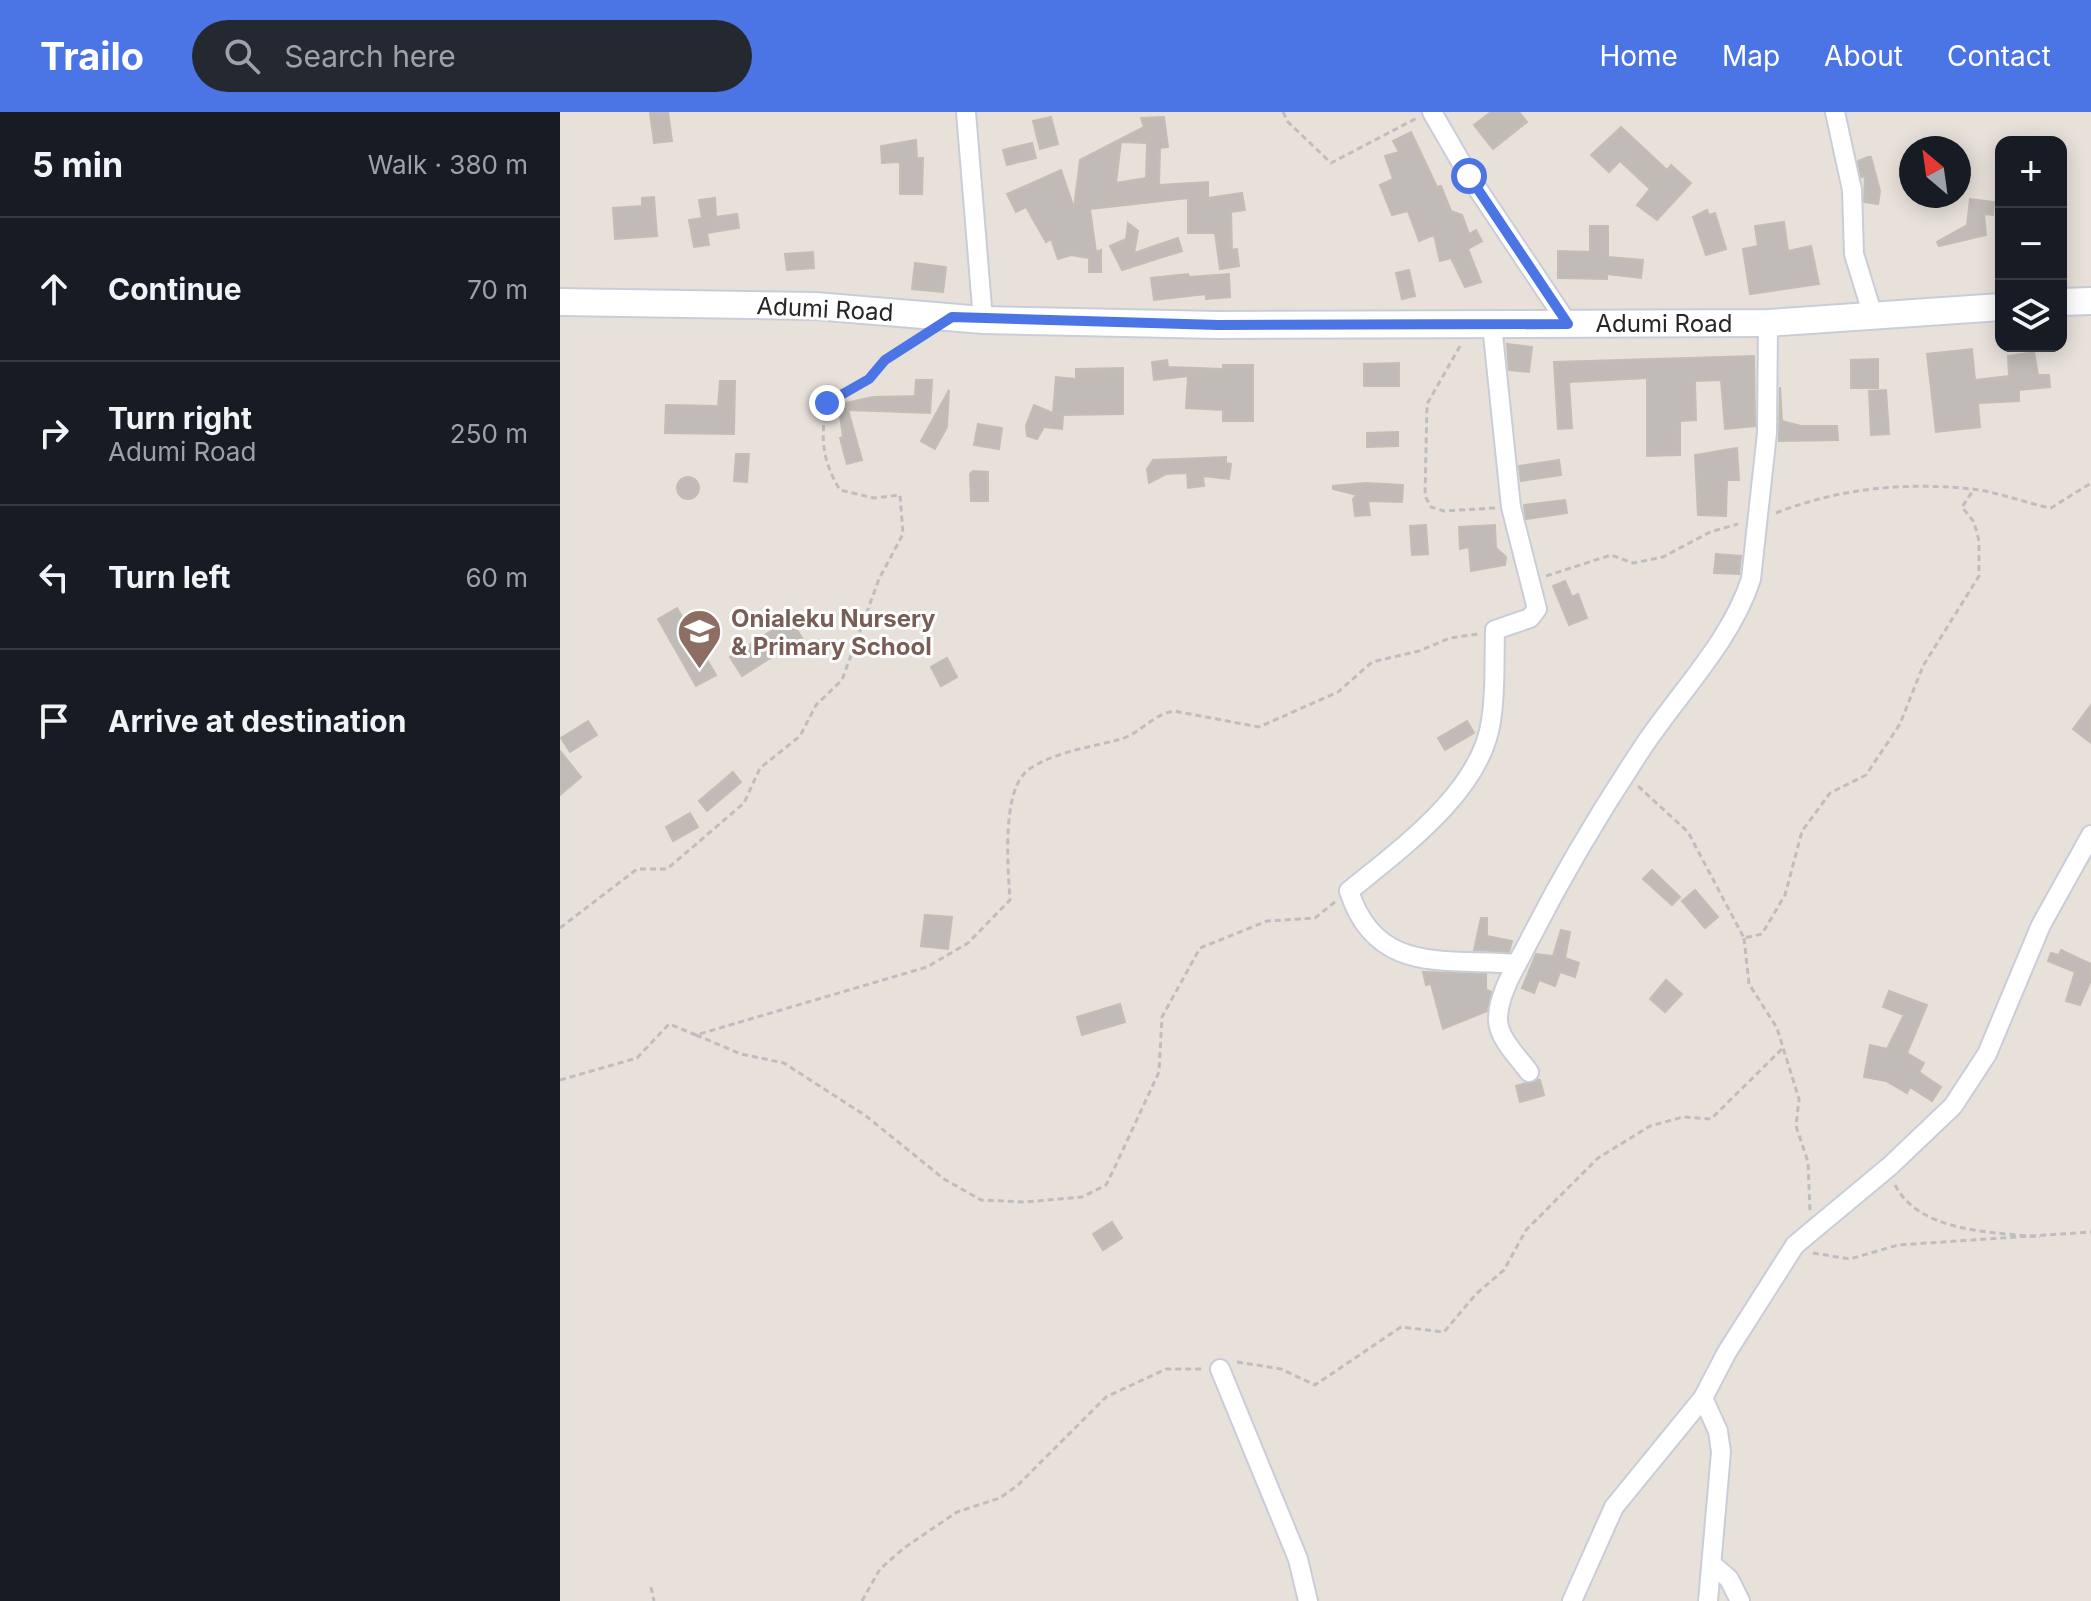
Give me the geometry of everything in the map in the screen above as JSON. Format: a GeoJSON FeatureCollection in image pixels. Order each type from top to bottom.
{"type":"FeatureCollection","features":[{"type":"Feature","properties":{"kind":"main road"},"geometry":{"type":"LineString","coordinates":[[2067,302],[2091,301]]}},
{"type":"Feature","properties":{"kind":"main road","name":"Adumi Road"},"geometry":{"type":"LineString","coordinates":[[560,302],[815,306],[983,320],[1485,325],[1768,323],[1995,307]]}},
{"type":"Feature","properties":{"kind":"street"},"geometry":{"type":"LineString","coordinates":[[966,112],[983,320]]}},
{"type":"Feature","properties":{"kind":"street"},"geometry":{"type":"LineString","coordinates":[[1429,112],[1568,324]]}},
{"type":"Feature","properties":{"kind":"street"},"geometry":{"type":"LineString","coordinates":[[1835,112],[1852,190],[1854,254],[1873,316]]}},
{"type":"Feature","properties":{"kind":"street"},"geometry":{"type":"LineString","coordinates":[[1529,1072],[1498,1025],[1498,1012],[1517,964],[1563,873],[1714,648],[1746,595],[1759,519],[1769,406],[1768,323]]}},
{"type":"Feature","properties":{"kind":"street"},"geometry":{"type":"LineString","coordinates":[[1485,325],[1511,507],[1532,581],[1535,614],[1495,630],[1491,723],[1471,772],[1431,821],[1349,891],[1356,914],[1368,933],[1383,946],[1406,956],[1517,964]]}},
{"type":"Feature","properties":{"kind":"street"},"geometry":{"type":"LineString","coordinates":[[1572,1601],[1614,1507],[1703,1398],[1735,1339],[1795,1245],[1890,1166],[1953,1106],[1987,1054],[2041,925],[2091,835]]}},
{"type":"Feature","properties":{"kind":"street"},"geometry":{"type":"LineString","coordinates":[[1220,1369],[1298,1559],[1308,1601]]}},
{"type":"Feature","properties":{"kind":"street"},"geometry":{"type":"LineString","coordinates":[[1703,1398],[1718,1431],[1721,1452],[1708,1601]]}},
{"type":"Feature","properties":{"kind":"street"},"geometry":{"type":"LineString","coordinates":[[1713,1565],[1729,1579],[1740,1601]]}},
{"type":"Feature","properties":{"kind":"path"},"geometry":{"type":"LineString","coordinates":[[1283,112],[1288,122],[1331,163],[1429,112]]}},
{"type":"Feature","properties":{"kind":"path"},"geometry":{"type":"LineString","coordinates":[[560,928],[637,869],[667,869],[744,803],[760,768],[800,736],[816,705],[842,680],[879,579],[903,534],[900,495],[874,498],[840,490],[826,467],[821,430],[827,403],[869,379],[885,360],[952,317]]}},
{"type":"Feature","properties":{"kind":"path"},"geometry":{"type":"LineString","coordinates":[[1485,325],[1453,356],[1427,404],[1425,496],[1431,507],[1444,511],[1511,507]]}},
{"type":"Feature","properties":{"kind":"path"},"geometry":{"type":"LineString","coordinates":[[1532,581],[1611,555],[1633,563],[1663,557],[1710,532],[1759,519],[1814,498],[1862,489],[1901,485],[1974,489],[2051,508],[2091,483]]}},
{"type":"Feature","properties":{"kind":"path"},"geometry":{"type":"LineString","coordinates":[[1744,938],[1762,934],[1785,895],[1802,831],[1830,793],[1866,775],[1900,724],[1923,666],[1979,576],[1979,541],[1974,522],[1962,507],[1974,489]]}},
{"type":"Feature","properties":{"kind":"path"},"geometry":{"type":"LineString","coordinates":[[696,1035],[927,967],[968,943],[1010,900],[1008,854],[1014,786],[1028,770],[1061,755],[1137,734],[1163,712],[1174,711],[1259,727],[1338,692],[1372,662],[1419,651],[1450,638],[1495,630]]}},
{"type":"Feature","properties":{"kind":"path"},"geometry":{"type":"LineString","coordinates":[[1626,775],[1688,832],[1744,938],[1749,984],[1777,1028],[1799,1099],[1796,1126],[1808,1162],[1808,1206],[1816,1225]]}},
{"type":"Feature","properties":{"kind":"path"},"geometry":{"type":"LineString","coordinates":[[560,1080],[637,1058],[669,1024],[741,1054],[784,1063],[866,1116],[944,1179],[981,1200],[1025,1202],[1082,1197],[1106,1185],[1113,1171],[1159,1072],[1162,1017],[1200,948],[1267,921],[1315,918],[1349,891]]}},
{"type":"Feature","properties":{"kind":"path"},"geometry":{"type":"LineString","coordinates":[[862,1601],[880,1569],[904,1548],[957,1512],[1000,1498],[1018,1485],[1106,1397],[1166,1369],[1220,1369],[1240,1361],[1281,1369],[1315,1385],[1401,1327],[1444,1332],[1476,1294],[1504,1270],[1526,1230],[1598,1158],[1650,1126],[1683,1117],[1711,1119],[1782,1049]]}},
{"type":"Feature","properties":{"kind":"path"},"geometry":{"type":"LineString","coordinates":[[1890,1166],[1895,1189],[1923,1213],[1957,1227],[2048,1238]]}},
{"type":"Feature","properties":{"kind":"path"},"geometry":{"type":"LineString","coordinates":[[1795,1245],[1850,1259],[1919,1243],[2048,1238],[2091,1232]]}},
{"type":"Feature","properties":{"kind":"path"},"geometry":{"type":"LineString","coordinates":[[651,1587],[654,1601]]}},
{"type":"Feature","properties":{"kind":"building"},"geometry":{"type":"Polygon","coordinates":[[[668,112],[672,141],[654,143],[650,113],[668,112]]]}},
{"type":"Feature","properties":{"kind":"building"},"geometry":{"type":"Polygon","coordinates":[[[1491,112],[1519,112],[1527,122],[1493,149],[1474,125],[1491,112]]]}},
{"type":"Feature","properties":{"kind":"building"},"geometry":{"type":"Polygon","coordinates":[[[1051,117],[1058,144],[1040,149],[1033,121],[1051,117]]]}},
{"type":"Feature","properties":{"kind":"building"},"geometry":{"type":"Polygon","coordinates":[[[1164,117],[1168,147],[1160,148],[1159,185],[1208,182],[1208,198],[1242,193],[1245,210],[1231,212],[1232,250],[1237,249],[1239,266],[1220,269],[1215,233],[1188,233],[1188,198],[1090,209],[1096,252],[1101,250],[1101,272],[1089,272],[1089,258],[1071,255],[1058,259],[1051,239],[1046,242],[1026,207],[1016,212],[1007,194],[1061,170],[1074,208],[1080,160],[1144,127],[1141,118],[1164,117]],[[1121,142],[1116,183],[1146,178],[1147,143],[1121,142]]]}},
{"type":"Feature","properties":{"kind":"building"},"geometry":{"type":"Polygon","coordinates":[[[1621,127],[1667,170],[1671,165],[1691,183],[1657,220],[1637,205],[1650,189],[1620,161],[1609,172],[1591,155],[1621,127]]]}},
{"type":"Feature","properties":{"kind":"building"},"geometry":{"type":"Polygon","coordinates":[[[1411,132],[1451,211],[1462,215],[1469,234],[1476,230],[1482,241],[1468,249],[1481,282],[1465,287],[1451,258],[1440,261],[1434,235],[1419,241],[1408,211],[1392,215],[1380,185],[1393,179],[1385,156],[1399,152],[1393,141],[1411,132]]]}},
{"type":"Feature","properties":{"kind":"building"},"geometry":{"type":"Polygon","coordinates":[[[916,140],[917,158],[923,158],[922,194],[900,194],[900,162],[882,163],[881,146],[916,140]]]}},
{"type":"Feature","properties":{"kind":"building"},"geometry":{"type":"Polygon","coordinates":[[[1032,143],[1036,158],[1007,165],[1003,150],[1032,143]]]}},
{"type":"Feature","properties":{"kind":"building"},"geometry":{"type":"Polygon","coordinates":[[[1871,157],[1880,191],[1878,204],[1864,202],[1865,176],[1861,177],[1858,161],[1871,157]]]}},
{"type":"Feature","properties":{"kind":"building"},"geometry":{"type":"Polygon","coordinates":[[[654,197],[657,236],[615,239],[613,208],[642,206],[642,198],[654,197]]]}},
{"type":"Feature","properties":{"kind":"building"},"geometry":{"type":"Polygon","coordinates":[[[715,198],[716,217],[737,214],[739,228],[707,233],[709,245],[694,247],[689,220],[702,218],[699,200],[715,198]]]}},
{"type":"Feature","properties":{"kind":"building"},"geometry":{"type":"Polygon","coordinates":[[[1971,199],[1994,202],[1993,215],[1984,214],[1986,235],[1939,246],[1937,242],[1967,225],[1971,199]]]}},
{"type":"Feature","properties":{"kind":"building"},"geometry":{"type":"Polygon","coordinates":[[[1707,210],[1709,215],[1715,213],[1726,249],[1706,255],[1693,217],[1707,210]]]}},
{"type":"Feature","properties":{"kind":"building"},"geometry":{"type":"Polygon","coordinates":[[[1784,222],[1788,251],[1811,246],[1819,284],[1750,294],[1743,249],[1758,246],[1755,226],[1784,222]]]}},
{"type":"Feature","properties":{"kind":"building"},"geometry":{"type":"Polygon","coordinates":[[[1128,223],[1138,231],[1134,253],[1178,238],[1182,251],[1122,270],[1110,246],[1126,239],[1128,223]]]}},
{"type":"Feature","properties":{"kind":"building"},"geometry":{"type":"Polygon","coordinates":[[[1590,226],[1608,226],[1608,257],[1643,260],[1641,278],[1607,274],[1607,279],[1558,278],[1558,251],[1590,252],[1590,226]]]}},
{"type":"Feature","properties":{"kind":"building"},"geometry":{"type":"Polygon","coordinates":[[[813,252],[814,268],[787,270],[785,254],[813,252]]]}},
{"type":"Feature","properties":{"kind":"building"},"geometry":{"type":"Polygon","coordinates":[[[915,263],[946,267],[943,292],[912,289],[915,263]]]}},
{"type":"Feature","properties":{"kind":"building"},"geometry":{"type":"Polygon","coordinates":[[[1409,270],[1415,296],[1402,299],[1396,273],[1409,270]]]}},
{"type":"Feature","properties":{"kind":"building"},"geometry":{"type":"Polygon","coordinates":[[[1188,274],[1189,277],[1229,274],[1230,297],[1206,299],[1206,294],[1154,300],[1151,278],[1188,274]]]}},
{"type":"Feature","properties":{"kind":"building"},"geometry":{"type":"Polygon","coordinates":[[[1507,344],[1532,347],[1529,372],[1509,370],[1507,344]]]}},
{"type":"Feature","properties":{"kind":"building"},"geometry":{"type":"Polygon","coordinates":[[[1972,349],[1975,380],[2009,376],[2008,356],[2034,352],[2038,375],[2049,375],[2050,387],[2019,390],[2019,401],[1978,403],[1980,427],[1936,432],[1927,354],[1972,349]]]}},
{"type":"Feature","properties":{"kind":"building"},"geometry":{"type":"Polygon","coordinates":[[[1754,356],[1755,426],[1725,429],[1721,380],[1695,381],[1696,420],[1680,421],[1680,455],[1647,456],[1647,378],[1569,382],[1572,428],[1558,429],[1554,362],[1754,356]]]}},
{"type":"Feature","properties":{"kind":"building"},"geometry":{"type":"Polygon","coordinates":[[[1878,359],[1878,388],[1851,388],[1851,360],[1878,359]]]}},
{"type":"Feature","properties":{"kind":"building"},"geometry":{"type":"Polygon","coordinates":[[[1167,360],[1168,367],[1223,369],[1223,365],[1253,365],[1253,421],[1223,421],[1223,410],[1186,408],[1188,376],[1154,380],[1152,362],[1167,360]]]}},
{"type":"Feature","properties":{"kind":"building"},"geometry":{"type":"Polygon","coordinates":[[[1399,363],[1399,386],[1364,386],[1364,364],[1399,363]]]}},
{"type":"Feature","properties":{"kind":"building"},"geometry":{"type":"Polygon","coordinates":[[[1123,368],[1123,414],[1059,415],[1063,417],[1062,429],[1044,427],[1037,439],[1027,436],[1026,426],[1034,405],[1053,413],[1056,377],[1076,379],[1076,369],[1123,368]]]}},
{"type":"Feature","properties":{"kind":"building"},"geometry":{"type":"Polygon","coordinates":[[[916,380],[932,380],[930,413],[848,410],[862,460],[847,464],[840,438],[843,437],[839,408],[845,407],[845,403],[873,397],[915,396],[916,380]]]}},
{"type":"Feature","properties":{"kind":"building"},"geometry":{"type":"Polygon","coordinates":[[[720,381],[735,381],[734,434],[665,433],[666,405],[718,406],[720,381]]]}},
{"type":"Feature","properties":{"kind":"building"},"geometry":{"type":"Polygon","coordinates":[[[1780,387],[1782,421],[1801,426],[1837,426],[1838,440],[1779,441],[1780,387]]]}},
{"type":"Feature","properties":{"kind":"building"},"geometry":{"type":"Polygon","coordinates":[[[949,390],[947,427],[935,449],[921,441],[949,390]]]}},
{"type":"Feature","properties":{"kind":"building"},"geometry":{"type":"Polygon","coordinates":[[[1886,390],[1889,434],[1871,435],[1869,391],[1886,390]]]}},
{"type":"Feature","properties":{"kind":"building"},"geometry":{"type":"Polygon","coordinates":[[[978,424],[1002,428],[999,449],[974,445],[978,424]]]}},
{"type":"Feature","properties":{"kind":"building"},"geometry":{"type":"Polygon","coordinates":[[[1398,432],[1398,446],[1367,447],[1367,433],[1398,432]]]}},
{"type":"Feature","properties":{"kind":"building"},"geometry":{"type":"Polygon","coordinates":[[[1737,448],[1739,480],[1727,480],[1726,516],[1698,515],[1695,455],[1737,448]]]}},
{"type":"Feature","properties":{"kind":"building"},"geometry":{"type":"Polygon","coordinates":[[[736,454],[749,454],[747,482],[734,481],[736,454]]]}},
{"type":"Feature","properties":{"kind":"building"},"geometry":{"type":"Polygon","coordinates":[[[1226,457],[1226,463],[1231,464],[1229,479],[1203,476],[1204,486],[1188,488],[1187,473],[1166,474],[1149,483],[1147,469],[1153,460],[1226,457]]]}},
{"type":"Feature","properties":{"kind":"building"},"geometry":{"type":"Polygon","coordinates":[[[1559,460],[1561,475],[1521,481],[1519,466],[1559,460]]]}},
{"type":"Feature","properties":{"kind":"building"},"geometry":{"type":"Polygon","coordinates":[[[973,471],[988,472],[988,501],[971,501],[970,474],[973,471]]]}},
{"type":"Feature","properties":{"kind":"building"},"geometry":{"type":"Polygon","coordinates":[[[688,477],[696,480],[699,488],[696,496],[688,499],[680,496],[677,488],[680,480],[688,477]]]}},
{"type":"Feature","properties":{"kind":"building"},"geometry":{"type":"Polygon","coordinates":[[[1365,483],[1403,485],[1402,502],[1368,501],[1370,515],[1355,516],[1353,499],[1357,495],[1333,489],[1333,486],[1365,483]]]}},
{"type":"Feature","properties":{"kind":"building"},"geometry":{"type":"Polygon","coordinates":[[[1565,500],[1567,513],[1526,519],[1524,505],[1565,500]]]}},
{"type":"Feature","properties":{"kind":"building"},"geometry":{"type":"Polygon","coordinates":[[[1426,525],[1428,554],[1412,555],[1410,526],[1426,525]]]}},
{"type":"Feature","properties":{"kind":"building"},"geometry":{"type":"Polygon","coordinates":[[[1495,525],[1496,548],[1506,557],[1505,565],[1471,571],[1469,547],[1460,549],[1459,527],[1495,525]]]}},
{"type":"Feature","properties":{"kind":"building"},"geometry":{"type":"Polygon","coordinates":[[[1716,554],[1741,556],[1739,574],[1714,573],[1716,554]]]}},
{"type":"Feature","properties":{"kind":"building"},"geometry":{"type":"Polygon","coordinates":[[[1565,581],[1572,597],[1578,594],[1587,618],[1569,625],[1553,586],[1565,581]]]}},
{"type":"Feature","properties":{"kind":"building"},"geometry":{"type":"Polygon","coordinates":[[[677,608],[716,675],[696,686],[658,619],[677,608]]]}},
{"type":"Feature","properties":{"kind":"building"},"geometry":{"type":"Polygon","coordinates":[[[790,619],[802,638],[742,676],[730,657],[790,619]]]}},
{"type":"Feature","properties":{"kind":"building"},"geometry":{"type":"Polygon","coordinates":[[[947,658],[957,677],[941,686],[931,667],[947,658]]]}},
{"type":"Feature","properties":{"kind":"building"},"geometry":{"type":"Polygon","coordinates":[[[2091,705],[2091,743],[2073,729],[2091,705]]]}},
{"type":"Feature","properties":{"kind":"building"},"geometry":{"type":"Polygon","coordinates":[[[588,721],[597,735],[570,752],[561,738],[588,721]]]}},
{"type":"Feature","properties":{"kind":"building"},"geometry":{"type":"Polygon","coordinates":[[[1467,721],[1474,733],[1445,750],[1438,738],[1467,721]]]}},
{"type":"Feature","properties":{"kind":"building"},"geometry":{"type":"Polygon","coordinates":[[[560,751],[581,777],[560,795],[560,751]]]}},
{"type":"Feature","properties":{"kind":"building"},"geometry":{"type":"Polygon","coordinates":[[[733,772],[741,782],[707,811],[699,801],[733,772]]]}},
{"type":"Feature","properties":{"kind":"building"},"geometry":{"type":"Polygon","coordinates":[[[690,813],[698,827],[673,841],[666,827],[690,813]]]}},
{"type":"Feature","properties":{"kind":"building"},"geometry":{"type":"Polygon","coordinates":[[[1652,870],[1680,897],[1672,905],[1643,879],[1652,870]]]}},
{"type":"Feature","properties":{"kind":"building"},"geometry":{"type":"Polygon","coordinates":[[[1695,890],[1718,917],[1705,928],[1682,901],[1695,890]]]}},
{"type":"Feature","properties":{"kind":"building"},"geometry":{"type":"Polygon","coordinates":[[[925,915],[952,917],[948,949],[921,946],[925,915]]]}},
{"type":"Feature","properties":{"kind":"building"},"geometry":{"type":"Polygon","coordinates":[[[1481,918],[1487,918],[1487,936],[1512,941],[1509,952],[1474,950],[1481,918]]]}},
{"type":"Feature","properties":{"kind":"building"},"geometry":{"type":"Polygon","coordinates":[[[1561,930],[1570,932],[1565,958],[1579,963],[1575,977],[1560,972],[1555,986],[1539,980],[1534,993],[1522,988],[1536,954],[1553,956],[1561,930]]]}},
{"type":"Feature","properties":{"kind":"building"},"geometry":{"type":"Polygon","coordinates":[[[2061,950],[2091,964],[2091,980],[2080,1005],[2066,1001],[2075,972],[2048,961],[2051,953],[2059,955],[2061,950]]]}},
{"type":"Feature","properties":{"kind":"building"},"geometry":{"type":"Polygon","coordinates":[[[1423,972],[1486,974],[1486,989],[1491,992],[1487,1011],[1443,1029],[1431,984],[1426,985],[1423,972]]]}},
{"type":"Feature","properties":{"kind":"building"},"geometry":{"type":"Polygon","coordinates":[[[1666,980],[1682,994],[1665,1012],[1650,999],[1666,980]]]}},
{"type":"Feature","properties":{"kind":"building"},"geometry":{"type":"Polygon","coordinates":[[[1889,991],[1927,1005],[1907,1053],[1924,1063],[1919,1072],[1941,1087],[1932,1101],[1910,1087],[1907,1093],[1886,1081],[1864,1077],[1870,1045],[1887,1049],[1904,1015],[1883,1007],[1889,991]]]}},
{"type":"Feature","properties":{"kind":"building"},"geometry":{"type":"Polygon","coordinates":[[[1120,1004],[1125,1022],[1082,1035],[1077,1017],[1120,1004]]]}},
{"type":"Feature","properties":{"kind":"building"},"geometry":{"type":"Polygon","coordinates":[[[1540,1080],[1544,1095],[1520,1102],[1516,1086],[1540,1080]]]}},
{"type":"Feature","properties":{"kind":"building"},"geometry":{"type":"Polygon","coordinates":[[[1112,1222],[1122,1238],[1103,1250],[1093,1234],[1112,1222]]]}},
{"type":"Feature","properties":{"kind":"place","name":"Onialeku Nursery & Primary School"},"geometry":{"type":"Point","coordinates":[700,671]}},
{"type":"Feature","properties":{"kind":"route"},"geometry":{"type":"LineString","coordinates":[[827,403],[869,379],[885,360],[952,317],[1218,325],[1568,324],[1469,176]]}}]}
